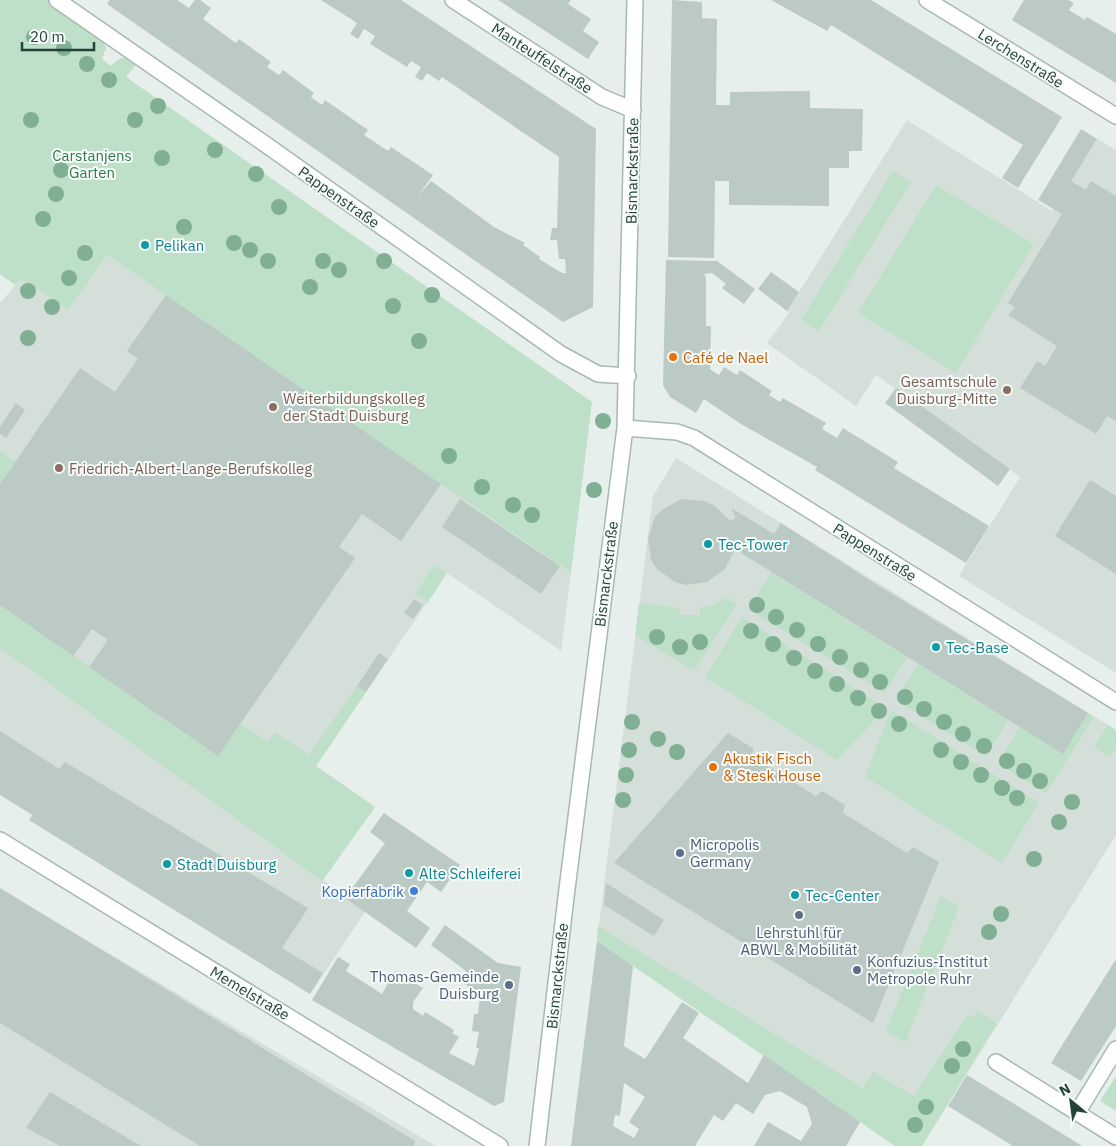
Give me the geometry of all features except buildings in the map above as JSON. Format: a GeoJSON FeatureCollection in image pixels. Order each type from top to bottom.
{"type":"FeatureCollection","features":[{"type":"Feature","properties":{"kind":"street","name":"Pappenstraße"},"geometry":{"type":"LineString","coordinates":[[57,0],[250,133],[561,354],[598,374],[628,376]]}},
{"type":"Feature","properties":{"kind":"street","name":"Manteuffelstraße"},"geometry":{"type":"LineString","coordinates":[[453,0],[602,97],[632,110]]}},
{"type":"Feature","properties":{"kind":"street","name":"Bismarckstraße"},"geometry":{"type":"LineString","coordinates":[[537,1146],[566,897],[625,428],[628,376],[635,0]]}},
{"type":"Feature","properties":{"kind":"street","name":"Lerchenstraße"},"geometry":{"type":"LineString","coordinates":[[927,0],[1116,116]]}},
{"type":"Feature","properties":{"kind":"street","name":"Pappenstraße"},"geometry":{"type":"LineString","coordinates":[[625,428],[677,432],[694,438],[1116,702]]}},
{"type":"Feature","properties":{"kind":"street","name":"Memelstraße"},"geometry":{"type":"LineString","coordinates":[[0,840],[500,1146]]}},
{"type":"Feature","properties":{"kind":"street"},"geometry":{"type":"LineString","coordinates":[[1077,1113],[1116,1049]]}},
{"type":"Feature","properties":{"kind":"street"},"geometry":{"type":"LineString","coordinates":[[996,1062],[1116,1138]]}},
{"type":"Feature","properties":{"kind":"shaded area","name":"Gesamtschule Duisburg-Mitte"},"geometry":{"type":"Polygon","coordinates":[[[907,120],[1052,211],[1097,139],[1116,150],[1116,673],[959,576],[1020,477],[876,375],[856,406],[767,343],[789,313],[787,311],[907,120]]]}},
{"type":"Feature","properties":{"kind":"shaded area"},"geometry":{"type":"Polygon","coordinates":[[[107,255],[571,573],[561,651],[447,573],[316,766],[375,807],[323,880],[365,912],[310,994],[29,820],[32,815],[0,795],[0,303],[21,279],[68,310],[107,255]]]}},
{"type":"Feature","properties":{"kind":"shaded area"},"geometry":{"type":"Polygon","coordinates":[[[676,458],[1116,730],[1116,835],[922,1146],[895,1146],[597,941],[653,496],[676,458]]]}},
{"type":"Feature","properties":{"kind":"shaded area"},"geometry":{"type":"Polygon","coordinates":[[[0,888],[78,935],[436,1146],[0,1146],[0,888]]]}},
{"type":"Feature","properties":{"kind":"green space","name":"Carstanjens Garten"},"geometry":{"type":"Polygon","coordinates":[[[0,0],[48,0],[102,36],[106,48],[102,59],[111,66],[117,60],[123,58],[137,63],[126,77],[592,402],[571,573],[107,255],[68,310],[21,279],[15,285],[0,274],[0,0]]]}},
{"type":"Feature","properties":{"kind":"green space"},"geometry":{"type":"Polygon","coordinates":[[[893,171],[911,182],[819,331],[801,320],[893,171]]]}},
{"type":"Feature","properties":{"kind":"green space"},"geometry":{"type":"Polygon","coordinates":[[[936,185],[1034,244],[956,373],[858,313],[936,185]]]}},
{"type":"Feature","properties":{"kind":"green space"},"geometry":{"type":"Polygon","coordinates":[[[0,450],[15,462],[0,484],[0,450]]]}},
{"type":"Feature","properties":{"kind":"green space"},"geometry":{"type":"Polygon","coordinates":[[[434,565],[447,573],[428,602],[415,594],[434,565]]]}},
{"type":"Feature","properties":{"kind":"green space"},"geometry":{"type":"Polygon","coordinates":[[[771,572],[907,657],[885,693],[748,609],[771,572]]]}},
{"type":"Feature","properties":{"kind":"green space"},"geometry":{"type":"Polygon","coordinates":[[[727,598],[737,604],[694,671],[635,635],[639,603],[680,608],[680,615],[700,615],[700,608],[713,605],[727,598]]]}},
{"type":"Feature","properties":{"kind":"green space"},"geometry":{"type":"Polygon","coordinates":[[[0,605],[218,756],[240,723],[268,742],[275,732],[309,755],[357,686],[366,692],[316,766],[375,807],[322,881],[0,648],[0,605]]]}},
{"type":"Feature","properties":{"kind":"green space"},"geometry":{"type":"Polygon","coordinates":[[[742,617],[886,708],[837,760],[705,677],[742,617]]]}},
{"type":"Feature","properties":{"kind":"green space"},"geometry":{"type":"Polygon","coordinates":[[[918,664],[1008,720],[986,756],[896,700],[918,664]]]}},
{"type":"Feature","properties":{"kind":"green space"},"geometry":{"type":"Polygon","coordinates":[[[891,710],[1039,803],[1002,863],[865,777],[891,710]]]}},
{"type":"Feature","properties":{"kind":"green space"},"geometry":{"type":"Polygon","coordinates":[[[1088,713],[1094,717],[1046,793],[997,763],[1020,727],[1063,753],[1088,713]]]}},
{"type":"Feature","properties":{"kind":"green space"},"geometry":{"type":"Polygon","coordinates":[[[1108,725],[1116,730],[1116,748],[1110,757],[1094,747],[1108,725]]]}},
{"type":"Feature","properties":{"kind":"green space"},"geometry":{"type":"Polygon","coordinates":[[[941,896],[959,907],[905,1043],[886,1031],[941,896]]]}},
{"type":"Feature","properties":{"kind":"green space"},"geometry":{"type":"Polygon","coordinates":[[[598,926],[863,1088],[873,1072],[914,1096],[967,1015],[973,1018],[977,1011],[997,1023],[922,1146],[895,1146],[597,941],[598,926]]]}},
{"type":"Feature","properties":{"kind":"green space"},"geometry":{"type":"Polygon","coordinates":[[[1116,1076],[1116,1111],[1100,1101],[1116,1076]]]}},
{"type":"Feature","properties":{"kind":"place","name":"Pelikan"},"geometry":{"type":"Point","coordinates":[145,245]}},
{"type":"Feature","properties":{"kind":"place","name":"Café de Nael"},"geometry":{"type":"Point","coordinates":[673,357]}},
{"type":"Feature","properties":{"kind":"place","name":"Gesamtschule Duisburg-Mitte"},"geometry":{"type":"Point","coordinates":[1007,390]}},
{"type":"Feature","properties":{"kind":"place","name":"Weiterbildungskolleg der Stadt Duisburg"},"geometry":{"type":"Point","coordinates":[273,407]}},
{"type":"Feature","properties":{"kind":"place","name":"Friedrich-Albert-Lange-Berufskolleg"},"geometry":{"type":"Point","coordinates":[59,468]}},
{"type":"Feature","properties":{"kind":"place","name":"Tec-Tower"},"geometry":{"type":"Point","coordinates":[708,544]}},
{"type":"Feature","properties":{"kind":"place","name":"Tec-Base"},"geometry":{"type":"Point","coordinates":[936,647]}},
{"type":"Feature","properties":{"kind":"place","name":"Akustik Fisch & Stesk House"},"geometry":{"type":"Point","coordinates":[713,767]}},
{"type":"Feature","properties":{"kind":"place","name":"Micropolis Germany"},"geometry":{"type":"Point","coordinates":[680,853]}},
{"type":"Feature","properties":{"kind":"place","name":"Stadt Duisburg"},"geometry":{"type":"Point","coordinates":[167,864]}},
{"type":"Feature","properties":{"kind":"place","name":"Alte Schleiferei"},"geometry":{"type":"Point","coordinates":[409,873]}},
{"type":"Feature","properties":{"kind":"place","name":"Kopierfabrik"},"geometry":{"type":"Point","coordinates":[414,891]}},
{"type":"Feature","properties":{"kind":"place","name":"Tec-Center"},"geometry":{"type":"Point","coordinates":[795,895]}},
{"type":"Feature","properties":{"kind":"place","name":"Lehrstuhl für ABWL & Mobilität"},"geometry":{"type":"Point","coordinates":[799,915]}},
{"type":"Feature","properties":{"kind":"place","name":"Konfuzius-Institut Metropole Ruhr"},"geometry":{"type":"Point","coordinates":[857,970]}},
{"type":"Feature","properties":{"kind":"place","name":"Thomas-Gemeinde Duisburg"},"geometry":{"type":"Point","coordinates":[509,985]}}]}
